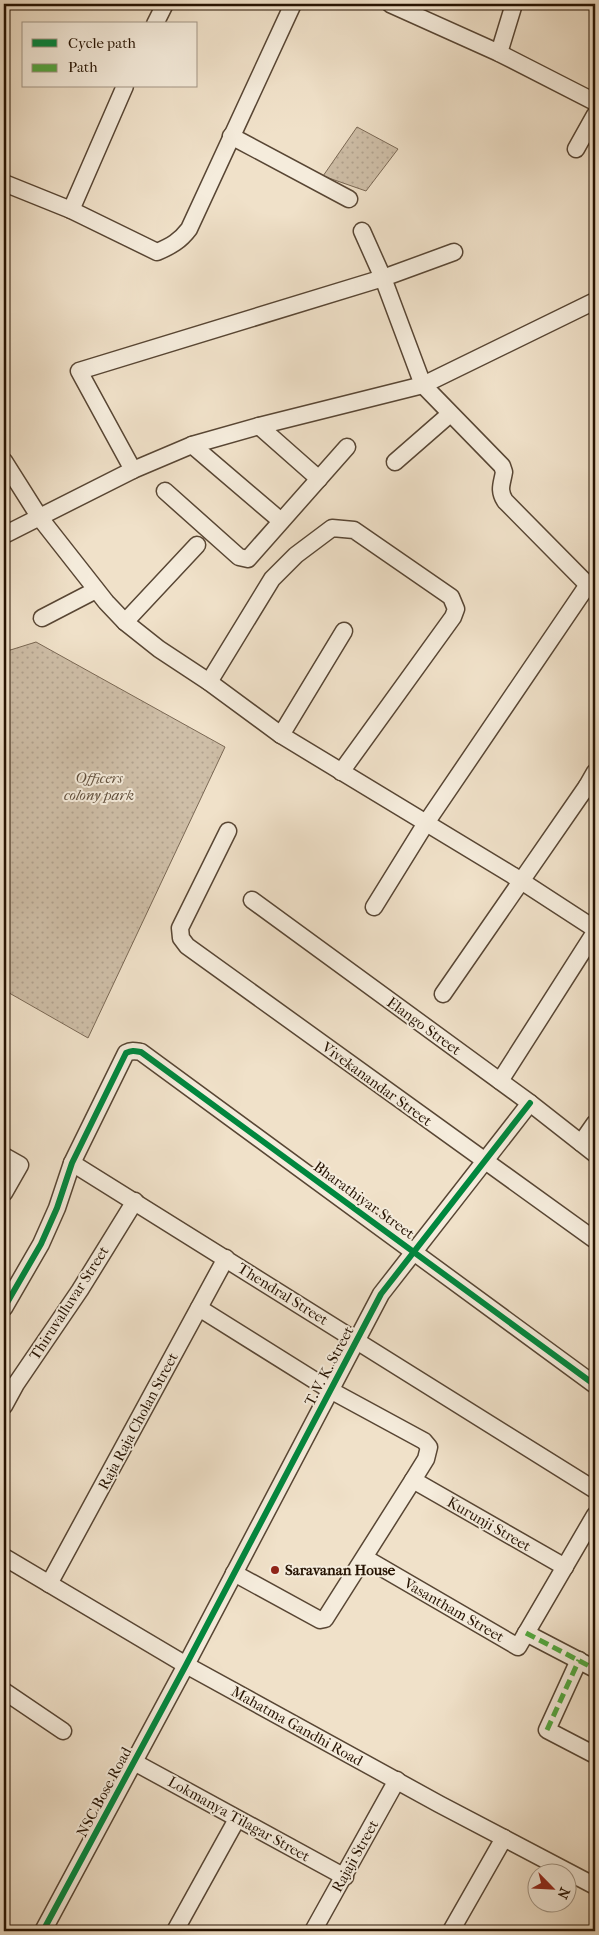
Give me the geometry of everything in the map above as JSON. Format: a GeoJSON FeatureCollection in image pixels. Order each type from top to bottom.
{"type":"FeatureCollection","features":[{"type":"Feature","properties":{"kind":"street"},"geometry":{"type":"LineString","coordinates":[[156,22],[164,4]]}},
{"type":"Feature","properties":{"kind":"street"},"geometry":{"type":"LineString","coordinates":[[4,183],[71,210],[157,252],[171,246],[180,240],[189,229],[292,4]]}},
{"type":"Feature","properties":{"kind":"street"},"geometry":{"type":"LineString","coordinates":[[390,4],[499,53],[595,102]]}},
{"type":"Feature","properties":{"kind":"street"},"geometry":{"type":"LineString","coordinates":[[499,53],[514,4]]}},
{"type":"Feature","properties":{"kind":"street"},"geometry":{"type":"LineString","coordinates":[[71,210],[124,88]]}},
{"type":"Feature","properties":{"kind":"street"},"geometry":{"type":"LineString","coordinates":[[576,149],[595,115]]}},
{"type":"Feature","properties":{"kind":"street"},"geometry":{"type":"LineString","coordinates":[[231,136],[349,199]]}},
{"type":"Feature","properties":{"kind":"street"},"geometry":{"type":"LineString","coordinates":[[362,231],[383,278],[423,384],[502,466],[504,472],[500,488],[505,501],[591,589],[426,823],[374,907]]}},
{"type":"Feature","properties":{"kind":"street"},"geometry":{"type":"LineString","coordinates":[[133,470],[80,371],[383,278],[454,252]]}},
{"type":"Feature","properties":{"kind":"street"},"geometry":{"type":"LineString","coordinates":[[4,535],[133,470],[192,445],[423,384],[595,301]]}},
{"type":"Feature","properties":{"kind":"street"},"geometry":{"type":"LineString","coordinates":[[395,462],[450,414]]}},
{"type":"Feature","properties":{"kind":"street"},"geometry":{"type":"LineString","coordinates":[[259,426],[319,479]]}},
{"type":"Feature","properties":{"kind":"street"},"geometry":{"type":"LineString","coordinates":[[192,445],[281,521]]}},
{"type":"Feature","properties":{"kind":"street"},"geometry":{"type":"LineString","coordinates":[[164,491],[239,557],[244,559],[252,555],[347,448]]}},
{"type":"Feature","properties":{"kind":"street"},"geometry":{"type":"LineString","coordinates":[[4,461],[40,518],[96,590],[125,622],[159,649],[209,682],[281,735],[520,880],[595,931],[500,1081]]}},
{"type":"Feature","properties":{"kind":"street"},"geometry":{"type":"LineString","coordinates":[[209,682],[272,579],[296,554],[332,528],[354,530],[451,597],[456,609],[453,617],[341,772]]}},
{"type":"Feature","properties":{"kind":"street"},"geometry":{"type":"LineString","coordinates":[[125,622],[197,545]]}},
{"type":"Feature","properties":{"kind":"street"},"geometry":{"type":"LineString","coordinates":[[42,618],[96,590]]}},
{"type":"Feature","properties":{"kind":"street"},"geometry":{"type":"LineString","coordinates":[[281,735],[344,630]]}},
{"type":"Feature","properties":{"kind":"street"},"geometry":{"type":"LineString","coordinates":[[443,994],[520,880],[592,783]]}},
{"type":"Feature","properties":{"kind":"street","name":"Vivekanandar Street"},"geometry":{"type":"LineString","coordinates":[[228,831],[180,928],[180,938],[187,946],[484,1162],[595,1240]]}},
{"type":"Feature","properties":{"kind":"street","name":"Elango Street"},"geometry":{"type":"LineString","coordinates":[[252,900],[530,1103],[595,1154]]}},
{"type":"Feature","properties":{"kind":"street","name":"Bharathiyar Street"},"geometry":{"type":"LineString","coordinates":[[72,1163],[126,1053],[130,1051],[142,1052],[595,1385]]}},
{"type":"Feature","properties":{"kind":"street","name":"T. V. K. Street"},"geometry":{"type":"LineString","coordinates":[[186,1665],[381,1294],[530,1103]]}},
{"type":"Feature","properties":{"kind":"street"},"geometry":{"type":"LineString","coordinates":[[582,1143],[595,1123]]}},
{"type":"Feature","properties":{"kind":"street"},"geometry":{"type":"LineString","coordinates":[[4,1156],[20,1165],[4,1193]]}},
{"type":"Feature","properties":{"kind":"street"},"geometry":{"type":"LineString","coordinates":[[4,1308],[41,1244],[57,1208],[72,1163]]}},
{"type":"Feature","properties":{"kind":"street","name":"Thendral Street"},"geometry":{"type":"LineString","coordinates":[[72,1163],[595,1490]]}},
{"type":"Feature","properties":{"kind":"street","name":"Thiruvalluvar Street"},"geometry":{"type":"LineString","coordinates":[[4,1406],[16,1384],[80,1290],[135,1201]]}},
{"type":"Feature","properties":{"kind":"street","name":"Raja Raja Cholan Street"},"geometry":{"type":"LineString","coordinates":[[49,1584],[226,1258]]}},
{"type":"Feature","properties":{"kind":"street"},"geometry":{"type":"LineString","coordinates":[[199,1308],[330,1390],[427,1443],[429,1447],[428,1454],[414,1480],[327,1617],[323,1620],[234,1573]]}},
{"type":"Feature","properties":{"kind":"street","name":"Kurunji Street"},"geometry":{"type":"LineString","coordinates":[[414,1480],[565,1567]]}},
{"type":"Feature","properties":{"kind":"street"},"geometry":{"type":"LineString","coordinates":[[522,1640],[595,1515]]}},
{"type":"Feature","properties":{"kind":"street","name":"Mahatma Gandhi Road"},"geometry":{"type":"LineString","coordinates":[[4,1557],[186,1665],[595,1886]]}},
{"type":"Feature","properties":{"kind":"street","name":"Vasantham Street"},"geometry":{"type":"LineString","coordinates":[[365,1558],[522,1640],[579,1660],[595,1669]]}},
{"type":"Feature","properties":{"kind":"street"},"geometry":{"type":"LineString","coordinates":[[579,1660],[547,1730],[595,1755]]}},
{"type":"Feature","properties":{"kind":"street","name":"NSC Bose Road"},"geometry":{"type":"LineString","coordinates":[[43,1931],[186,1665]]}},
{"type":"Feature","properties":{"kind":"street"},"geometry":{"type":"LineString","coordinates":[[4,1691],[63,1731]]}},
{"type":"Feature","properties":{"kind":"street","name":"Lokmanya Tilagar Street"},"geometry":{"type":"LineString","coordinates":[[134,1762],[345,1876]]}},
{"type":"Feature","properties":{"kind":"street","name":"Rajaji Street"},"geometry":{"type":"LineString","coordinates":[[313,1931],[397,1780]]}},
{"type":"Feature","properties":{"kind":"street"},"geometry":{"type":"LineString","coordinates":[[174,1931],[237,1819]]}},
{"type":"Feature","properties":{"kind":"street"},"geometry":{"type":"LineString","coordinates":[[452,1931],[504,1838]]}},
{"type":"Feature","properties":{"kind":"green space"},"geometry":{"type":"Polygon","coordinates":[[[357,127],[398,149],[366,191],[323,176],[357,127]]]}},
{"type":"Feature","properties":{"kind":"green space","name":"Officers colony park"},"geometry":{"type":"Polygon","coordinates":[[[36,642],[225,747],[88,1038],[4,990],[4,652],[36,642]]]}},
{"type":"Feature","properties":{"kind":"marked path"},"geometry":{"type":"LineString","coordinates":[[526,1633],[595,1669]]}},
{"type":"Feature","properties":{"kind":"marked path"},"geometry":{"type":"LineString","coordinates":[[547,1730],[579,1660]]}},
{"type":"Feature","properties":{"kind":"cycle path"},"geometry":{"type":"LineString","coordinates":[[4,1308],[41,1244],[57,1208],[72,1163],[126,1053],[137,1051],[141,1052],[595,1385]]}},
{"type":"Feature","properties":{"kind":"cycle path"},"geometry":{"type":"LineString","coordinates":[[43,1931],[186,1665],[381,1294],[530,1103]]}},
{"type":"Feature","properties":{"kind":"place","name":"Saravanan House"},"geometry":{"type":"Point","coordinates":[275,1570]}}]}
